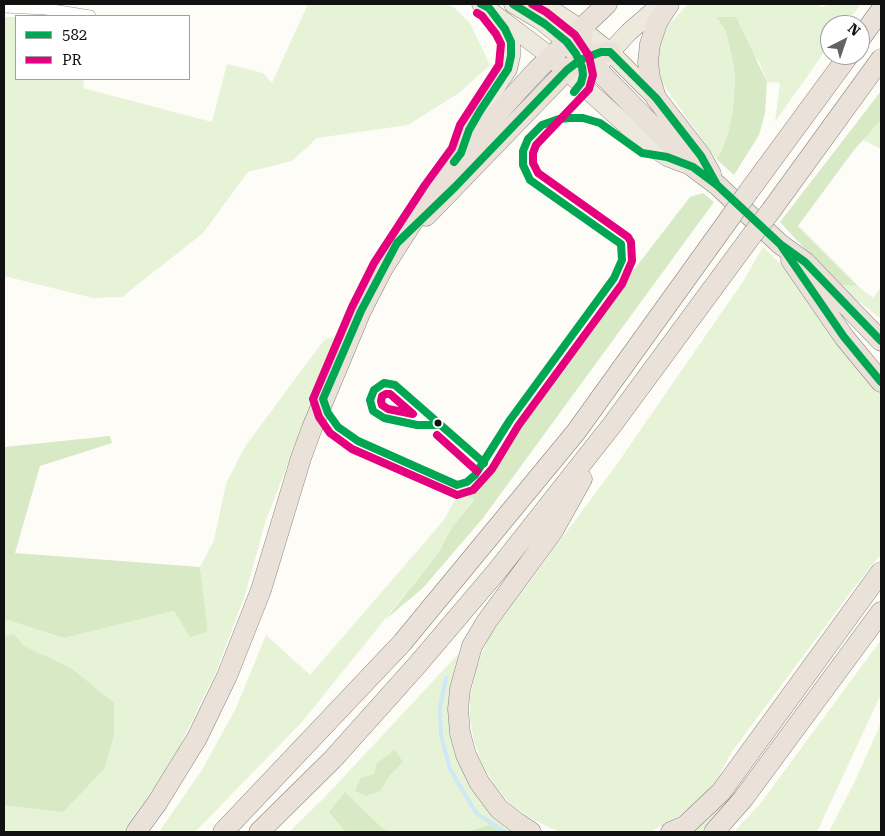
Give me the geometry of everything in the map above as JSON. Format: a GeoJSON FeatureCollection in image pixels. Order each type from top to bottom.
{"type":"FeatureCollection","features":[{"type":"Feature","properties":{"kind":"highway"},"geometry":{"type":"LineString","coordinates":[[136,832],[157,803],[198,738],[227,676],[261,590],[301,458],[361,311],[382,268],[433,190],[461,153],[550,56],[607,4]]}},
{"type":"Feature","properties":{"kind":"highway"},"geometry":{"type":"LineString","coordinates":[[669,4],[656,23],[650,44],[648,62],[650,78],[656,98],[701,156],[717,185]]}},
{"type":"Feature","properties":{"kind":"highway"},"geometry":{"type":"LineString","coordinates":[[870,25],[881,10]]}},
{"type":"Feature","properties":{"kind":"highway"},"geometry":{"type":"LineString","coordinates":[[574,35],[582,42],[582,68],[693,167],[717,185],[780,244],[806,262],[881,341]]}},
{"type":"Feature","properties":{"kind":"highway"},"geometry":{"type":"LineString","coordinates":[[397,243],[595,54],[610,52]]}},
{"type":"Feature","properties":{"kind":"highway"},"geometry":{"type":"LineString","coordinates":[[259,832],[333,759],[418,664],[497,571],[612,425],[881,59]]}},
{"type":"Feature","properties":{"kind":"highway"},"geometry":{"type":"LineString","coordinates":[[223,832],[414,628],[576,432],[842,65]]}},
{"type":"Feature","properties":{"kind":"highway"},"geometry":{"type":"LineString","coordinates":[[780,244],[839,330],[881,382]]}},
{"type":"Feature","properties":{"kind":"highway"},"geometry":{"type":"LineString","coordinates":[[531,832],[499,809],[479,782],[466,755],[460,733],[458,709],[464,668],[472,646],[487,621],[553,530],[612,425]]}},
{"type":"Feature","properties":{"kind":"highway"},"geometry":{"type":"LineString","coordinates":[[672,832],[685,826],[721,792],[881,572]]}},
{"type":"Feature","properties":{"kind":"highway"},"geometry":{"type":"LineString","coordinates":[[714,832],[743,799],[881,612]]}},
{"type":"Feature","properties":{"kind":"main road"},"geometry":{"type":"LineString","coordinates":[[513,4],[540,20],[610,52],[656,98]]}},
{"type":"Feature","properties":{"kind":"main road"},"geometry":{"type":"LineString","coordinates":[[542,4],[574,35]]}},
{"type":"Feature","properties":{"kind":"main road"},"geometry":{"type":"LineString","coordinates":[[610,52],[629,32],[661,4]]}},
{"type":"Feature","properties":{"kind":"main road"},"geometry":{"type":"LineString","coordinates":[[485,6],[550,56],[582,68]]}},
{"type":"Feature","properties":{"kind":"main road"},"geometry":{"type":"LineString","coordinates":[[461,153],[469,130],[508,69],[511,56],[511,42],[505,29],[485,6]]}},
{"type":"Feature","properties":{"kind":"street"},"geometry":{"type":"LineString","coordinates":[[4,8],[46,9],[84,15]]}},
{"type":"Feature","properties":{"kind":"green space"},"geometry":{"type":"Polygon","coordinates":[[[308,4],[444,4],[454,7],[470,23],[490,65],[459,93],[408,125],[317,138],[292,161],[248,172],[203,233],[122,297],[93,298],[4,276],[4,17],[15,17],[15,80],[84,80],[83,88],[212,122],[227,64],[263,73],[272,83],[308,4]]]}},
{"type":"Feature","properties":{"kind":"green space"},"geometry":{"type":"Polygon","coordinates":[[[688,4],[819,4],[820,7],[833,4],[861,4],[853,15],[820,15],[820,58],[775,122],[780,83],[767,82],[759,61],[718,18],[726,32],[735,78],[733,109],[728,134],[716,159],[662,83],[657,67],[656,51],[668,26],[688,4]]]}},
{"type":"Feature","properties":{"kind":"green space"},"geometry":{"type":"Polygon","coordinates":[[[717,17],[736,17],[767,82],[765,113],[759,135],[734,175],[716,159],[728,134],[733,109],[735,78],[726,32],[717,17]]]}},
{"type":"Feature","properties":{"kind":"green space"},"geometry":{"type":"Polygon","coordinates":[[[881,91],[881,120],[854,150],[798,226],[858,286],[838,285],[780,222],[881,91]]]}},
{"type":"Feature","properties":{"kind":"green space"},"geometry":{"type":"Polygon","coordinates":[[[881,120],[881,149],[863,140],[881,120]]]}},
{"type":"Feature","properties":{"kind":"green space"},"geometry":{"type":"Polygon","coordinates":[[[703,193],[714,202],[483,518],[423,588],[386,619],[439,552],[452,527],[474,500],[467,494],[504,447],[522,418],[582,337],[690,197],[703,193]]]}},
{"type":"Feature","properties":{"kind":"green space"},"geometry":{"type":"Polygon","coordinates":[[[763,247],[783,266],[852,361],[881,393],[881,554],[731,753],[716,781],[701,798],[679,816],[650,832],[557,831],[534,820],[511,805],[495,785],[482,764],[474,741],[470,719],[470,698],[476,668],[490,635],[617,464],[742,283],[763,247]]]}},
{"type":"Feature","properties":{"kind":"green space"},"geometry":{"type":"Polygon","coordinates":[[[838,285],[858,286],[873,298],[881,287],[881,319],[838,285]]]}},
{"type":"Feature","properties":{"kind":"green space"},"geometry":{"type":"Polygon","coordinates":[[[338,335],[266,520],[245,595],[216,672],[180,745],[150,794],[122,832],[4,832],[4,619],[64,638],[174,611],[190,638],[208,631],[200,567],[214,540],[226,484],[244,448],[324,340],[338,335]]]}},
{"type":"Feature","properties":{"kind":"green space"},"geometry":{"type":"Polygon","coordinates":[[[110,436],[112,443],[40,466],[15,553],[200,567],[208,631],[190,638],[174,611],[64,638],[4,619],[4,447],[110,436]]]}},
{"type":"Feature","properties":{"kind":"green space"},"geometry":{"type":"Polygon","coordinates":[[[467,494],[474,499],[452,527],[439,552],[302,722],[195,832],[159,832],[202,770],[236,708],[266,635],[310,675],[444,520],[456,498],[467,494]]]}},
{"type":"Feature","properties":{"kind":"green space"},"geometry":{"type":"Polygon","coordinates":[[[14,634],[24,646],[71,668],[114,703],[114,735],[104,769],[63,812],[4,805],[4,636],[14,634]]]}},
{"type":"Feature","properties":{"kind":"green space"},"geometry":{"type":"Polygon","coordinates":[[[881,640],[881,694],[817,832],[734,832],[760,804],[881,640]]]}},
{"type":"Feature","properties":{"kind":"green space"},"geometry":{"type":"Polygon","coordinates":[[[462,650],[451,712],[516,832],[289,832],[324,798],[462,650]]]}},
{"type":"Feature","properties":{"kind":"green space"},"geometry":{"type":"Polygon","coordinates":[[[881,723],[881,832],[829,832],[855,781],[881,723]]]}},
{"type":"Feature","properties":{"kind":"green space"},"geometry":{"type":"Polygon","coordinates":[[[395,750],[403,762],[389,776],[380,791],[366,796],[355,791],[361,778],[374,774],[377,763],[395,750]]]}},
{"type":"Feature","properties":{"kind":"green space"},"geometry":{"type":"Polygon","coordinates":[[[738,786],[742,789],[704,832],[686,832],[738,786]]]}},
{"type":"Feature","properties":{"kind":"green space"},"geometry":{"type":"Polygon","coordinates":[[[345,792],[383,829],[389,832],[346,832],[329,812],[345,792]]]}},
{"type":"Feature","properties":{"kind":"green space"},"geometry":{"type":"Polygon","coordinates":[[[490,825],[503,831],[466,832],[490,825]]]}},
{"type":"Feature","properties":{"kind":"waterway"},"geometry":{"type":"LineString","coordinates":[[446,678],[440,708],[441,735],[450,769],[476,813],[505,832]]}},
{"type":"Feature","properties":{"kind":"transit line","name":"582"},"geometry":{"type":"LineString","coordinates":[[454,162],[461,153],[469,130],[480,111],[508,69],[511,56],[511,42],[505,29],[489,8],[481,4]]}},
{"type":"Feature","properties":{"kind":"transit line","name":"582"},"geometry":{"type":"LineString","coordinates":[[513,4],[545,24],[567,42],[576,54],[582,67],[583,75],[581,83],[574,92]]}},
{"type":"Feature","properties":{"kind":"transit line","name":"PR"},"geometry":{"type":"LineString","coordinates":[[477,13],[482,16],[496,34],[501,44],[499,65],[460,125],[452,148],[425,185],[374,263],[352,307],[313,399],[319,417],[330,433],[352,449],[457,495],[473,490],[492,469],[518,426],[622,284],[632,261],[631,242],[628,237],[538,173],[533,163],[533,153],[536,145],[589,89],[593,75],[589,56],[575,35],[546,12],[532,4]]}},
{"type":"Feature","properties":{"kind":"transit line","name":"582"},"geometry":{"type":"LineString","coordinates":[[601,52],[610,52],[656,98],[701,156],[717,185],[693,167],[667,157],[642,153],[600,123],[583,118],[570,118],[559,119],[542,125],[528,139],[523,151],[523,165],[530,180],[621,244],[622,260],[614,278],[510,420],[475,475],[467,482],[457,485],[358,441],[338,427],[328,413],[323,399],[361,311],[397,243],[455,187],[567,70],[580,60],[601,52]]}},
{"type":"Feature","properties":{"kind":"transit line","name":"582"},"geometry":{"type":"LineString","coordinates":[[717,185],[780,244]]}},
{"type":"Feature","properties":{"kind":"transit line","name":"582"},"geometry":{"type":"LineString","coordinates":[[780,244],[805,262],[881,341]]}},
{"type":"Feature","properties":{"kind":"transit line","name":"582"},"geometry":{"type":"LineString","coordinates":[[780,244],[844,337],[881,382]]}},
{"type":"Feature","properties":{"kind":"transit line","name":"582"},"geometry":{"type":"LineString","coordinates":[[439,425],[417,425],[384,418],[373,411],[370,400],[374,390],[384,383],[395,385],[484,463]]}},
{"type":"Feature","properties":{"kind":"transit line","name":"PR"},"geometry":{"type":"LineString","coordinates":[[386,394],[390,394],[413,414],[388,409],[382,405],[382,396],[386,394]]}},
{"type":"Feature","properties":{"kind":"transit line","name":"PR"},"geometry":{"type":"LineString","coordinates":[[437,435],[477,471]]}}]}
